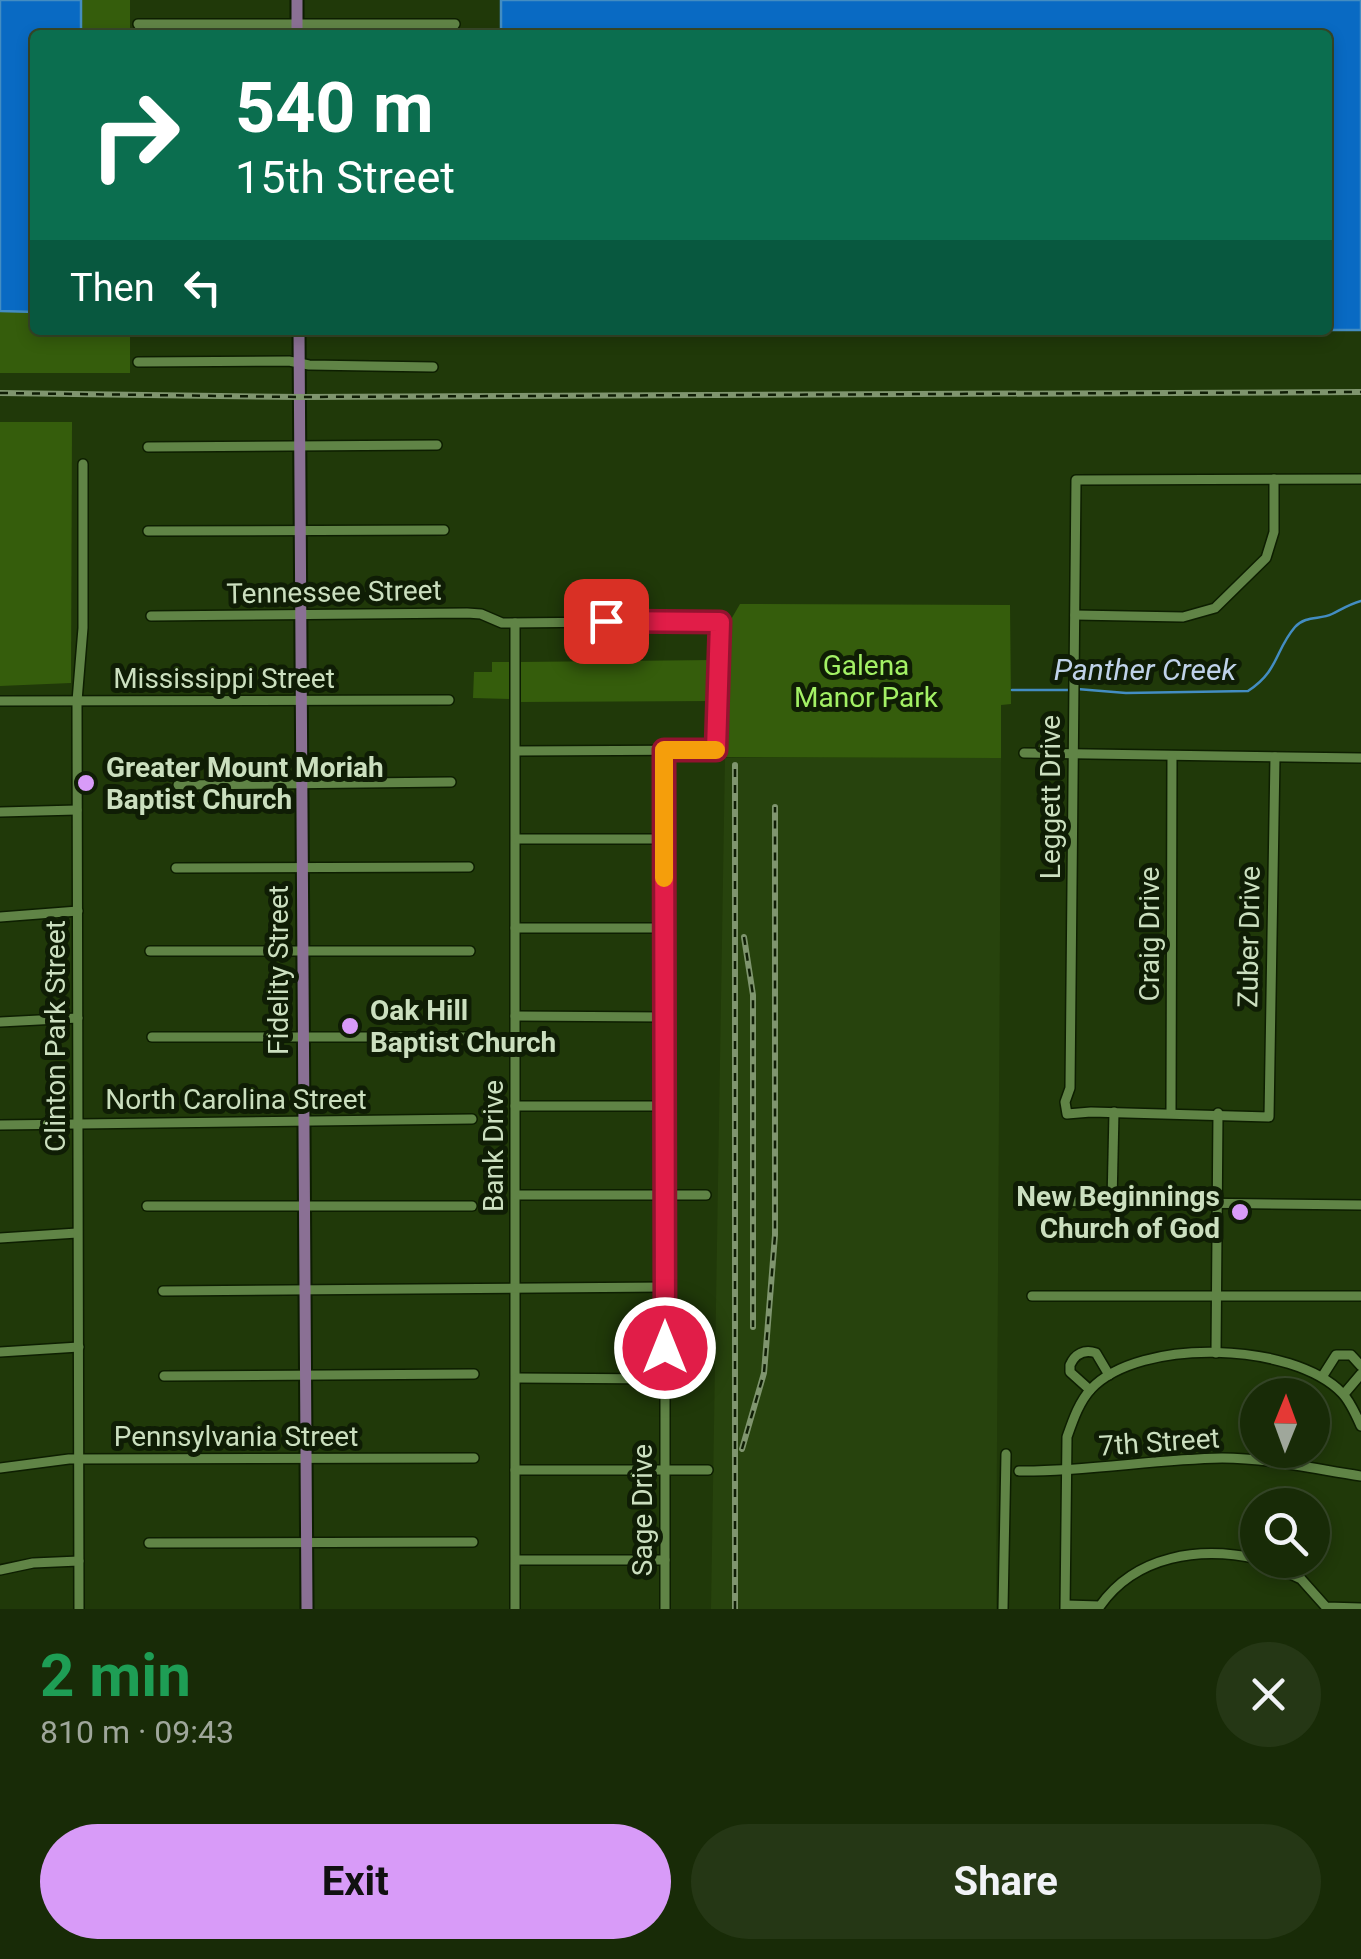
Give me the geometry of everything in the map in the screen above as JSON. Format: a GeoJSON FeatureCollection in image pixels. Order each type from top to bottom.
{"type":"FeatureCollection","features":[{"type":"Feature","properties":{"kind":"main road"},"geometry":{"type":"LineString","coordinates":[[297,0],[297,29]]}},
{"type":"Feature","properties":{"kind":"main road","name":"Fidelity Street"},"geometry":{"type":"LineString","coordinates":[[299,335],[306,1609]]}},
{"type":"Feature","properties":{"kind":"street"},"geometry":{"type":"LineString","coordinates":[[138,24],[297,29],[455,24]]}},
{"type":"Feature","properties":{"kind":"street"},"geometry":{"type":"LineString","coordinates":[[138,362],[433,367]]}},
{"type":"Feature","properties":{"kind":"street"},"geometry":{"type":"LineString","coordinates":[[148,446],[438,445]]}},
{"type":"Feature","properties":{"kind":"street","name":"Clinton Park Street"},"geometry":{"type":"LineString","coordinates":[[79,1609],[77,700],[83,628],[83,464]]}},
{"type":"Feature","properties":{"kind":"street"},"geometry":{"type":"LineString","coordinates":[[1075,614],[1183,616],[1215,608],[1266,558],[1274,532],[1274,479],[1361,479]]}},
{"type":"Feature","properties":{"kind":"street","name":"Leggett Drive"},"geometry":{"type":"LineString","coordinates":[[1114,1112],[1067,1114],[1065,1102],[1070,1088],[1076,480],[1274,479]]}},
{"type":"Feature","properties":{"kind":"street"},"geometry":{"type":"LineString","coordinates":[[148,531],[444,530]]}},
{"type":"Feature","properties":{"kind":"street","name":"Tennessee Street"},"geometry":{"type":"LineString","coordinates":[[151,616],[467,613],[515,623],[720,622],[716,750],[664,750]]}},
{"type":"Feature","properties":{"kind":"street","name":"Bank Drive"},"geometry":{"type":"LineString","coordinates":[[515,623],[515,1609]]}},
{"type":"Feature","properties":{"kind":"street","name":"Mississippi Street"},"geometry":{"type":"LineString","coordinates":[[0,701],[449,700]]}},
{"type":"Feature","properties":{"kind":"street"},"geometry":{"type":"LineString","coordinates":[[516,750],[664,750]]}},
{"type":"Feature","properties":{"kind":"street","name":"Sage Drive"},"geometry":{"type":"LineString","coordinates":[[664,750],[664,1609]]}},
{"type":"Feature","properties":{"kind":"street"},"geometry":{"type":"LineString","coordinates":[[1024,753],[1361,758]]}},
{"type":"Feature","properties":{"kind":"street","name":"Craig Drive"},"geometry":{"type":"LineString","coordinates":[[1171,1113],[1172,756]]}},
{"type":"Feature","properties":{"kind":"street","name":"Zuber Drive"},"geometry":{"type":"LineString","coordinates":[[1218,1114],[1269,1116],[1275,757]]}},
{"type":"Feature","properties":{"kind":"street"},"geometry":{"type":"LineString","coordinates":[[178,784],[451,782]]}},
{"type":"Feature","properties":{"kind":"street"},"geometry":{"type":"LineString","coordinates":[[0,812],[77,810]]}},
{"type":"Feature","properties":{"kind":"street"},"geometry":{"type":"LineString","coordinates":[[516,839],[664,839]]}},
{"type":"Feature","properties":{"kind":"street"},"geometry":{"type":"LineString","coordinates":[[176,868],[469,867]]}},
{"type":"Feature","properties":{"kind":"street"},"geometry":{"type":"LineString","coordinates":[[0,917],[78,912]]}},
{"type":"Feature","properties":{"kind":"street"},"geometry":{"type":"LineString","coordinates":[[515,928],[664,928]]}},
{"type":"Feature","properties":{"kind":"street"},"geometry":{"type":"LineString","coordinates":[[150,951],[470,951]]}},
{"type":"Feature","properties":{"kind":"street"},"geometry":{"type":"LineString","coordinates":[[515,1016],[664,1017]]}},
{"type":"Feature","properties":{"kind":"street"},"geometry":{"type":"LineString","coordinates":[[0,1022],[78,1018]]}},
{"type":"Feature","properties":{"kind":"street"},"geometry":{"type":"LineString","coordinates":[[152,1037],[471,1037]]}},
{"type":"Feature","properties":{"kind":"street"},"geometry":{"type":"LineString","coordinates":[[515,1106],[664,1106]]}},
{"type":"Feature","properties":{"kind":"street"},"geometry":{"type":"LineString","coordinates":[[1112,1202],[1114,1112],[1218,1114],[1216,1353]]}},
{"type":"Feature","properties":{"kind":"street","name":"North Carolina Street"},"geometry":{"type":"LineString","coordinates":[[0,1125],[472,1120]]}},
{"type":"Feature","properties":{"kind":"street"},"geometry":{"type":"LineString","coordinates":[[516,1195],[706,1195]]}},
{"type":"Feature","properties":{"kind":"street"},"geometry":{"type":"LineString","coordinates":[[1020,1201],[1361,1205]]}},
{"type":"Feature","properties":{"kind":"street"},"geometry":{"type":"LineString","coordinates":[[147,1206],[472,1206]]}},
{"type":"Feature","properties":{"kind":"street"},"geometry":{"type":"LineString","coordinates":[[0,1238],[77,1232]]}},
{"type":"Feature","properties":{"kind":"street"},"geometry":{"type":"LineString","coordinates":[[163,1291],[665,1287]]}},
{"type":"Feature","properties":{"kind":"street"},"geometry":{"type":"LineString","coordinates":[[1032,1296],[1361,1296]]}},
{"type":"Feature","properties":{"kind":"street"},"geometry":{"type":"LineString","coordinates":[[0,1352],[79,1347]]}},
{"type":"Feature","properties":{"kind":"street"},"geometry":{"type":"LineString","coordinates":[[1090,1390],[1070,1372],[1077,1355],[1096,1353],[1108,1375]]}},
{"type":"Feature","properties":{"kind":"street"},"geometry":{"type":"LineString","coordinates":[[1240,1558],[1205,1554],[1148,1564],[1130,1572],[1102,1607],[1066,1607],[1067,1437],[1090,1390],[1108,1375],[1159,1358],[1216,1353],[1274,1359],[1322,1377],[1344,1394],[1361,1426]]}},
{"type":"Feature","properties":{"kind":"street"},"geometry":{"type":"LineString","coordinates":[[1322,1377],[1336,1355],[1352,1354],[1361,1366]]}},
{"type":"Feature","properties":{"kind":"street"},"geometry":{"type":"LineString","coordinates":[[164,1376],[474,1374]]}},
{"type":"Feature","properties":{"kind":"street"},"geometry":{"type":"LineString","coordinates":[[1344,1394],[1361,1374]]}},
{"type":"Feature","properties":{"kind":"street"},"geometry":{"type":"LineString","coordinates":[[516,1378],[665,1379]]}},
{"type":"Feature","properties":{"kind":"street"},"geometry":{"type":"LineString","coordinates":[[1003,1609],[1006,1454]]}},
{"type":"Feature","properties":{"kind":"street","name":"Pennsylvania Street"},"geometry":{"type":"LineString","coordinates":[[0,1468],[79,1459],[474,1458]]}},
{"type":"Feature","properties":{"kind":"street","name":"7th Street"},"geometry":{"type":"LineString","coordinates":[[1019,1471],[1067,1472],[1227,1458],[1361,1476]]}},
{"type":"Feature","properties":{"kind":"street"},"geometry":{"type":"LineString","coordinates":[[516,1470],[708,1470]]}},
{"type":"Feature","properties":{"kind":"street"},"geometry":{"type":"LineString","coordinates":[[149,1543],[473,1542]]}},
{"type":"Feature","properties":{"kind":"street"},"geometry":{"type":"LineString","coordinates":[[516,1560],[665,1560]]}},
{"type":"Feature","properties":{"kind":"street"},"geometry":{"type":"LineString","coordinates":[[0,1570],[33,1563],[79,1561]]}},
{"type":"Feature","properties":{"kind":"street"},"geometry":{"type":"LineString","coordinates":[[1299,1578],[1325,1608],[1361,1608]]}},
{"type":"Feature","properties":{"kind":"shaded area"},"geometry":{"type":"Polygon","coordinates":[[[725,758],[1001,758],[996,1609],[711,1609],[725,758]]]}},
{"type":"Feature","properties":{"kind":"green space"},"geometry":{"type":"Polygon","coordinates":[[[0,0],[130,0],[130,30],[30,30],[30,335],[130,335],[130,373],[0,373],[0,0]]]}},
{"type":"Feature","properties":{"kind":"green space"},"geometry":{"type":"Polygon","coordinates":[[[0,422],[72,422],[71,683],[0,686],[0,422]]]}},
{"type":"Feature","properties":{"kind":"green space","name":"Galena Manor Park"},"geometry":{"type":"Polygon","coordinates":[[[740,604],[1010,605],[1011,704],[1001,705],[1001,758],[721,757],[722,629],[740,604]]]}},
{"type":"Feature","properties":{"kind":"green space"},"geometry":{"type":"Polygon","coordinates":[[[715,660],[715,701],[520,702],[519,662],[715,660]]]}},
{"type":"Feature","properties":{"kind":"green space"},"geometry":{"type":"Polygon","coordinates":[[[492,662],[511,662],[511,699],[473,698],[474,672],[492,672],[492,662]]]}},
{"type":"Feature","properties":{"kind":"water"},"geometry":{"type":"Polygon","coordinates":[[[0,0],[81,0],[81,30],[30,30],[30,312],[0,311],[0,0]]]}},
{"type":"Feature","properties":{"kind":"water"},"geometry":{"type":"Polygon","coordinates":[[[501,0],[1361,0],[1361,330],[1332,330],[1332,30],[501,30],[501,0]]]}},
{"type":"Feature","properties":{"kind":"waterway","name":"Panther Creek"},"geometry":{"type":"LineString","coordinates":[[1077,689],[1126,693],[1248,691],[1266,676],[1299,623],[1361,601]]}},
{"type":"Feature","properties":{"kind":"waterway","name":"Panther Creek"},"geometry":{"type":"LineString","coordinates":[[1012,690],[1069,690]]}},
{"type":"Feature","properties":{"kind":"railway"},"geometry":{"type":"LineString","coordinates":[[0,393],[300,397],[1361,392]]}},
{"type":"Feature","properties":{"kind":"railway"},"geometry":{"type":"LineString","coordinates":[[735,765],[735,1609]]}},
{"type":"Feature","properties":{"kind":"railway"},"geometry":{"type":"LineString","coordinates":[[742,1449],[764,1373],[775,1235],[775,807]]}},
{"type":"Feature","properties":{"kind":"railway"},"geometry":{"type":"LineString","coordinates":[[744,937],[753,995],[753,1327]]}},
{"type":"Feature","properties":{"kind":"slow traffic"},"geometry":{"type":"LineString","coordinates":[[664,878],[664,750],[716,750]]}},
{"type":"Feature","properties":{"kind":"place","name":"Greater Mount Moriah Baptist Church"},"geometry":{"type":"Point","coordinates":[86,783]}},
{"type":"Feature","properties":{"kind":"place","name":"Oak Hill Baptist Church"},"geometry":{"type":"Point","coordinates":[350,1026]}},
{"type":"Feature","properties":{"kind":"place","name":"New Beginnings Church of God"},"geometry":{"type":"Point","coordinates":[1240,1212]}},
{"type":"Feature","properties":{"kind":"route"},"geometry":{"type":"LineString","coordinates":[[606,621],[720,622],[716,750],[664,750],[665,1348]]}}]}
